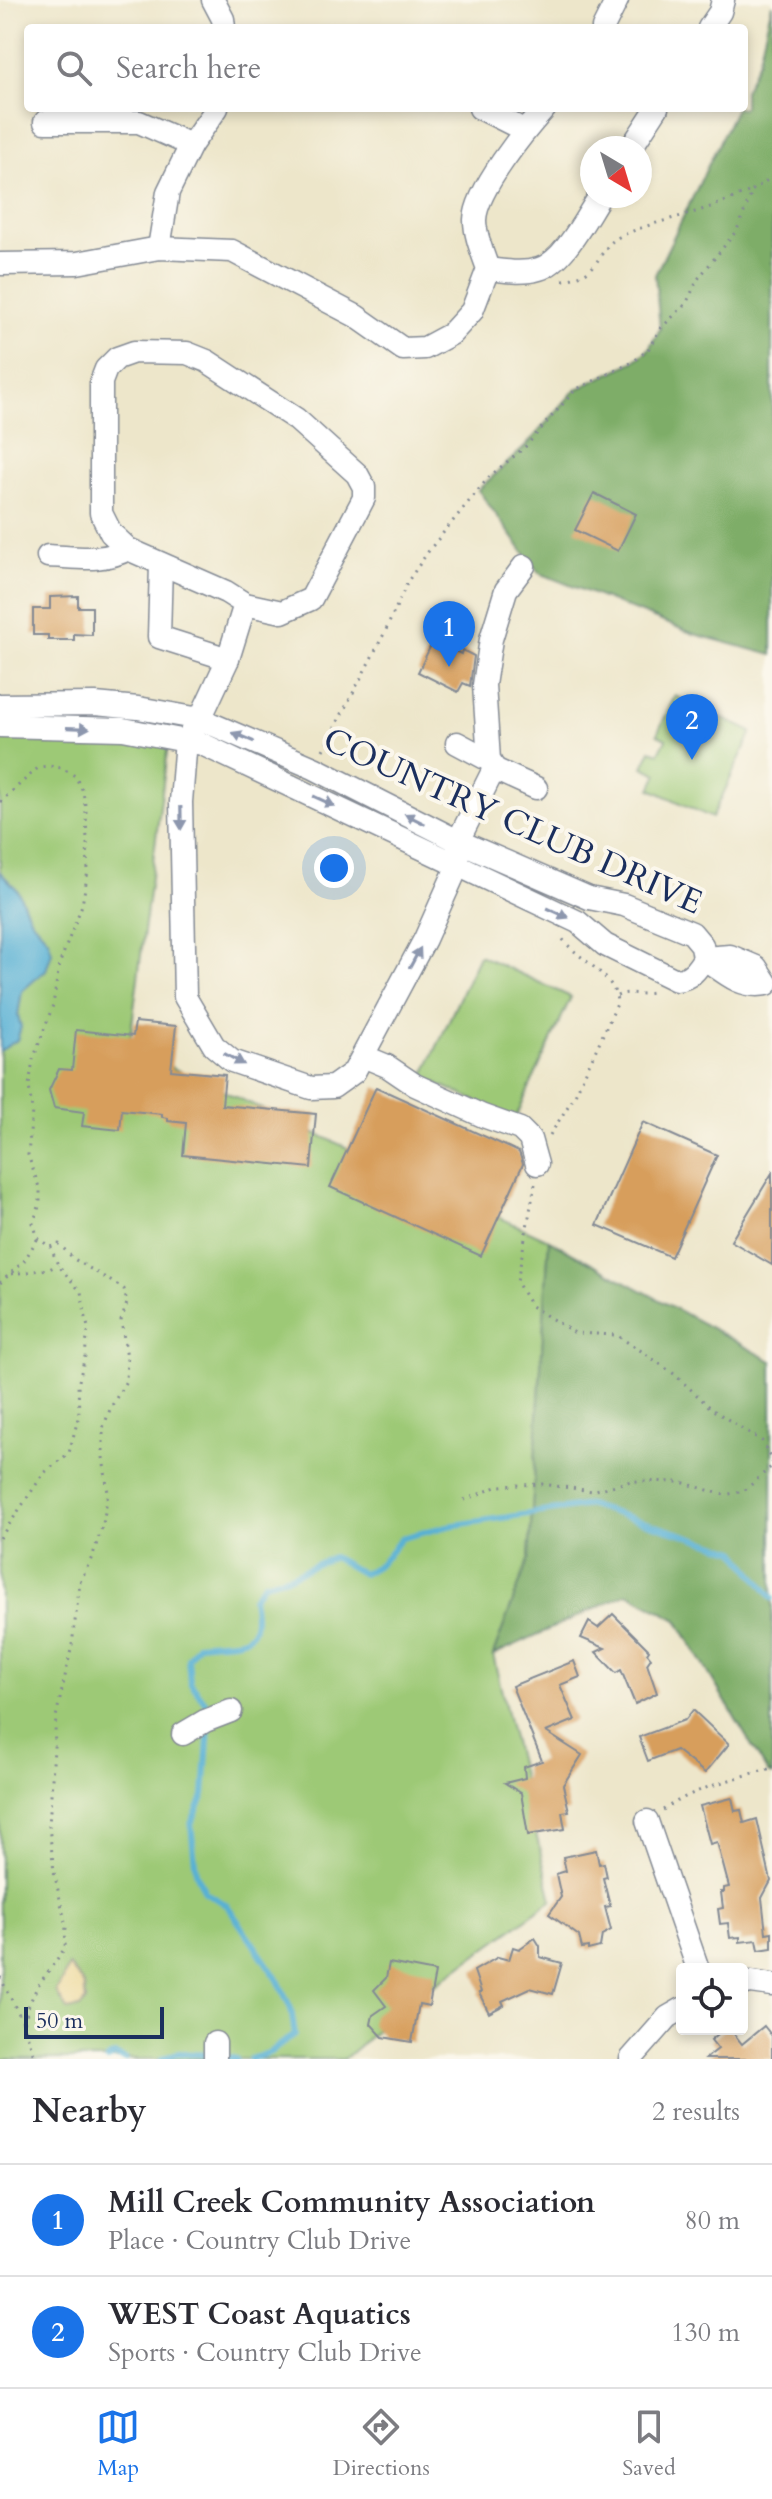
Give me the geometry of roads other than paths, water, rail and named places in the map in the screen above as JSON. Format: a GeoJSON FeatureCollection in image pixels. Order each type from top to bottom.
{"type":"FeatureCollection","features":[{"type":"Feature","properties":{"kind":"street"},"geometry":{"type":"LineString","coordinates":[[213,0],[224,24]]}},
{"type":"Feature","properties":{"kind":"street"},"geometry":{"type":"LineString","coordinates":[[605,24],[617,0]]}},
{"type":"Feature","properties":{"kind":"street"},"geometry":{"type":"LineString","coordinates":[[712,24],[723,0]]}},
{"type":"Feature","properties":{"kind":"street"},"geometry":{"type":"LineString","coordinates":[[159,248],[168,192],[191,145],[214,112]]}},
{"type":"Feature","properties":{"kind":"street"},"geometry":{"type":"LineString","coordinates":[[488,112],[524,130]]}},
{"type":"Feature","properties":{"kind":"street"},"geometry":{"type":"LineString","coordinates":[[0,264],[77,263],[159,248],[232,251],[356,316],[403,349],[425,348],[451,334],[472,311],[488,269],[475,218],[491,179],[524,130],[541,112]]}},
{"type":"Feature","properties":{"kind":"street"},"geometry":{"type":"LineString","coordinates":[[639,136],[654,112]]}},
{"type":"Feature","properties":{"kind":"street"},"geometry":{"type":"LineString","coordinates":[[45,122],[139,122],[191,145]]}},
{"type":"Feature","properties":{"kind":"street"},"geometry":{"type":"LineString","coordinates":[[488,269],[518,272],[543,268],[566,248],[592,208]]}},
{"type":"Feature","properties":{"kind":"street"},"geometry":{"type":"LineString","coordinates":[[134,352],[187,353],[207,361],[296,419],[357,474],[364,487],[364,498],[311,599],[282,612],[245,604],[226,592],[128,549],[111,533],[101,513],[101,382],[106,369],[117,358],[134,352]]}},
{"type":"Feature","properties":{"kind":"street"},"geometry":{"type":"LineString","coordinates":[[48,556],[98,558],[116,556],[128,549]]}},
{"type":"Feature","properties":{"kind":"street"},"geometry":{"type":"LineString","coordinates":[[161,564],[159,637],[228,659]]}},
{"type":"Feature","properties":{"kind":"street"},"geometry":{"type":"LineString","coordinates":[[245,604],[228,659],[200,719],[186,740],[181,802],[185,997],[214,1046],[232,1061],[311,1088],[333,1087],[354,1072],[425,939],[458,865],[458,841],[492,764],[484,685],[491,639],[506,590],[524,566]]}},
{"type":"Feature","properties":{"kind":"street","name":"COUNTRY CLUB DRIVE"},"geometry":{"type":"LineString","coordinates":[[0,705],[95,704],[200,719],[314,768],[458,841],[589,898],[624,905],[692,933],[702,945],[704,958],[697,970],[685,979],[676,980],[605,945],[578,922],[202,744],[123,729],[0,726]]}},
{"type":"Feature","properties":{"kind":"street"},"geometry":{"type":"LineString","coordinates":[[457,743],[536,788]]}},
{"type":"Feature","properties":{"kind":"street"},"geometry":{"type":"LineString","coordinates":[[363,1056],[387,1066],[415,1085],[520,1129],[530,1139],[537,1164]]}},
{"type":"Feature","properties":{"kind":"street"},"geometry":{"type":"LineString","coordinates":[[183,1734],[231,1711]]}},
{"type":"Feature","properties":{"kind":"street"},"geometry":{"type":"LineString","coordinates":[[647,1821],[696,1963]]}},
{"type":"Feature","properties":{"kind":"street"},"geometry":{"type":"LineString","coordinates":[[748,1983],[772,1985]]}},
{"type":"Feature","properties":{"kind":"street"},"geometry":{"type":"LineString","coordinates":[[631,2059],[668,2017],[676,2012]]}},
{"type":"Feature","properties":{"kind":"water"},"geometry":{"type":"Polygon","coordinates":[[[0,872],[17,889],[31,920],[48,939],[52,952],[46,970],[22,991],[18,1015],[21,1027],[17,1040],[0,1051],[0,872]]]}},
{"type":"Feature","properties":{"kind":"waterway"},"geometry":{"type":"LineString","coordinates":[[209,1714],[210,1708],[190,1682],[188,1658],[198,1644],[235,1641],[250,1634],[254,1627],[253,1598],[264,1583],[290,1576],[333,1557],[363,1574],[380,1564],[402,1538],[448,1526],[589,1505],[736,1551],[772,1598]]}},
{"type":"Feature","properties":{"kind":"waterway"},"geometry":{"type":"LineString","coordinates":[[209,1725],[204,1795],[191,1824],[196,1873],[205,1892],[227,1905],[278,1980],[291,2009],[295,2034],[271,2052],[251,2059]]}},
{"type":"Feature","properties":{"kind":"waterway"},"geometry":{"type":"LineString","coordinates":[[162,2059],[177,2053],[209,2055]]}},
{"type":"Feature","properties":{"kind":"waterway"},"geometry":{"type":"LineString","coordinates":[[107,2059],[115,2055],[125,2059]]}},
{"type":"Feature","properties":{"kind":"waterway"},"geometry":{"type":"LineString","coordinates":[[221,2056],[236,2059]]}},
{"type":"Feature","properties":{"kind":"place","name":"Mill Creek Community Association"},"geometry":{"type":"Point","coordinates":[449,667]}},
{"type":"Feature","properties":{"kind":"place","name":"WEST Coast Aquatics"},"geometry":{"type":"Point","coordinates":[692,760]}}]}
